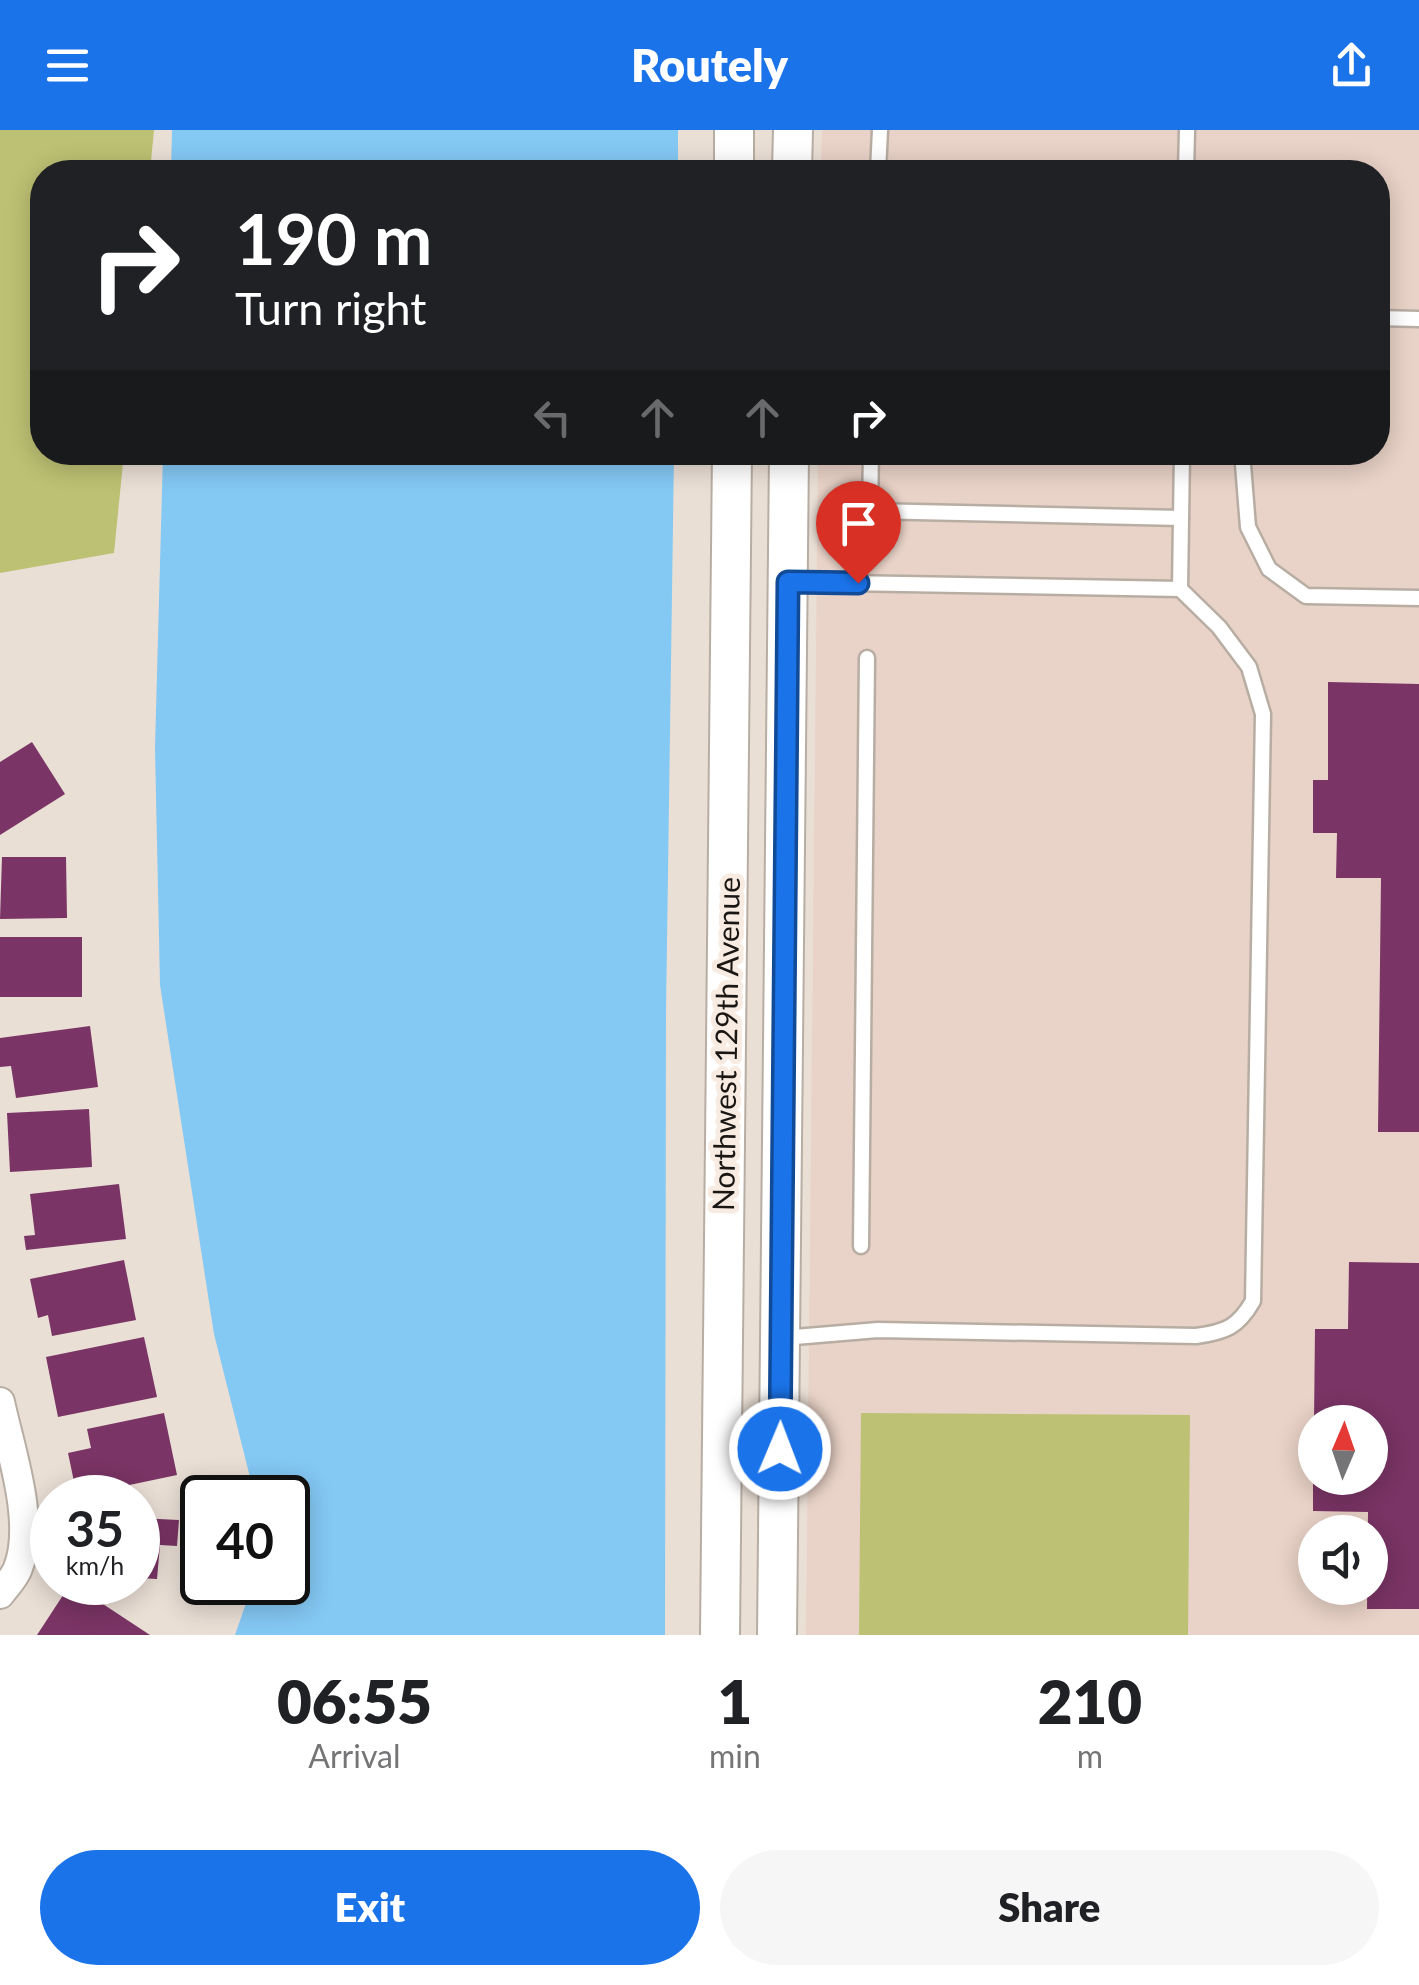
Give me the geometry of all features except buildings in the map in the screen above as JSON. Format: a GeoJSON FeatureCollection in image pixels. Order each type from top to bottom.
{"type":"FeatureCollection","features":[{"type":"Feature","properties":{"kind":"street"},"geometry":{"type":"LineString","coordinates":[[734,130],[734,160]]}},
{"type":"Feature","properties":{"kind":"street"},"geometry":{"type":"LineString","coordinates":[[792,160],[793,130]]}},
{"type":"Feature","properties":{"kind":"street","name":"Northwest 129th Avenue"},"geometry":{"type":"LineString","coordinates":[[720,1635],[732,465]]}},
{"type":"Feature","properties":{"kind":"street","name":"Northwest 129th Avenue"},"geometry":{"type":"LineString","coordinates":[[778,1635],[789,465]]}},
{"type":"Feature","properties":{"kind":"street"},"geometry":{"type":"LineString","coordinates":[[724,1378],[752,1353],[782,1338]]}},
{"type":"Feature","properties":{"kind":"street"},"geometry":{"type":"LineString","coordinates":[[0,1402],[26,1540],[18,1571],[0,1594]]}},
{"type":"Feature","properties":{"kind":"lane"},"geometry":{"type":"LineString","coordinates":[[879,160],[880,130]]}},
{"type":"Feature","properties":{"kind":"lane"},"geometry":{"type":"LineString","coordinates":[[1186,130],[1186,160]]}},
{"type":"Feature","properties":{"kind":"lane"},"geometry":{"type":"LineString","coordinates":[[1390,318],[1419,319]]}},
{"type":"Feature","properties":{"kind":"lane"},"geometry":{"type":"LineString","coordinates":[[872,465],[870,511],[1181,518]]}},
{"type":"Feature","properties":{"kind":"lane"},"geometry":{"type":"LineString","coordinates":[[1180,589],[1182,465]]}},
{"type":"Feature","properties":{"kind":"lane"},"geometry":{"type":"LineString","coordinates":[[1243,465],[1248,527],[1269,570],[1306,596],[1419,598]]}},
{"type":"Feature","properties":{"kind":"lane"},"geometry":{"type":"LineString","coordinates":[[782,1338],[878,1330],[1196,1336],[1227,1332],[1242,1319],[1254,1300],[1263,714],[1249,668],[1219,626],[1180,589],[788,582]]}},
{"type":"Feature","properties":{"kind":"lane"},"geometry":{"type":"LineString","coordinates":[[860,1246],[867,658]]}},
{"type":"Feature","properties":{"kind":"shaded area"},"geometry":{"type":"Polygon","coordinates":[[[822,130],[1419,130],[1419,1635],[806,1635],[818,465],[1390,465],[1390,160],[821,160],[822,130]]]}},
{"type":"Feature","properties":{"kind":"green space"},"geometry":{"type":"Polygon","coordinates":[[[0,130],[154,130],[151,160],[30,160],[30,465],[123,465],[114,553],[0,573],[0,130]]]}},
{"type":"Feature","properties":{"kind":"green space"},"geometry":{"type":"Polygon","coordinates":[[[861,1413],[1190,1415],[1188,1635],[859,1635],[861,1413]]]}},
{"type":"Feature","properties":{"kind":"water"},"geometry":{"type":"Polygon","coordinates":[[[172,130],[678,130],[678,160],[171,160],[172,130]]]}},
{"type":"Feature","properties":{"kind":"water"},"geometry":{"type":"Polygon","coordinates":[[[163,465],[674,465],[666,1013],[665,1635],[235,1635],[245,1605],[310,1605],[310,1475],[249,1475],[214,1334],[160,985],[155,748],[163,465]]]}},
{"type":"Feature","properties":{"kind":"route"},"geometry":{"type":"LineString","coordinates":[[780,1449],[788,582],[858,583]]}}]}
